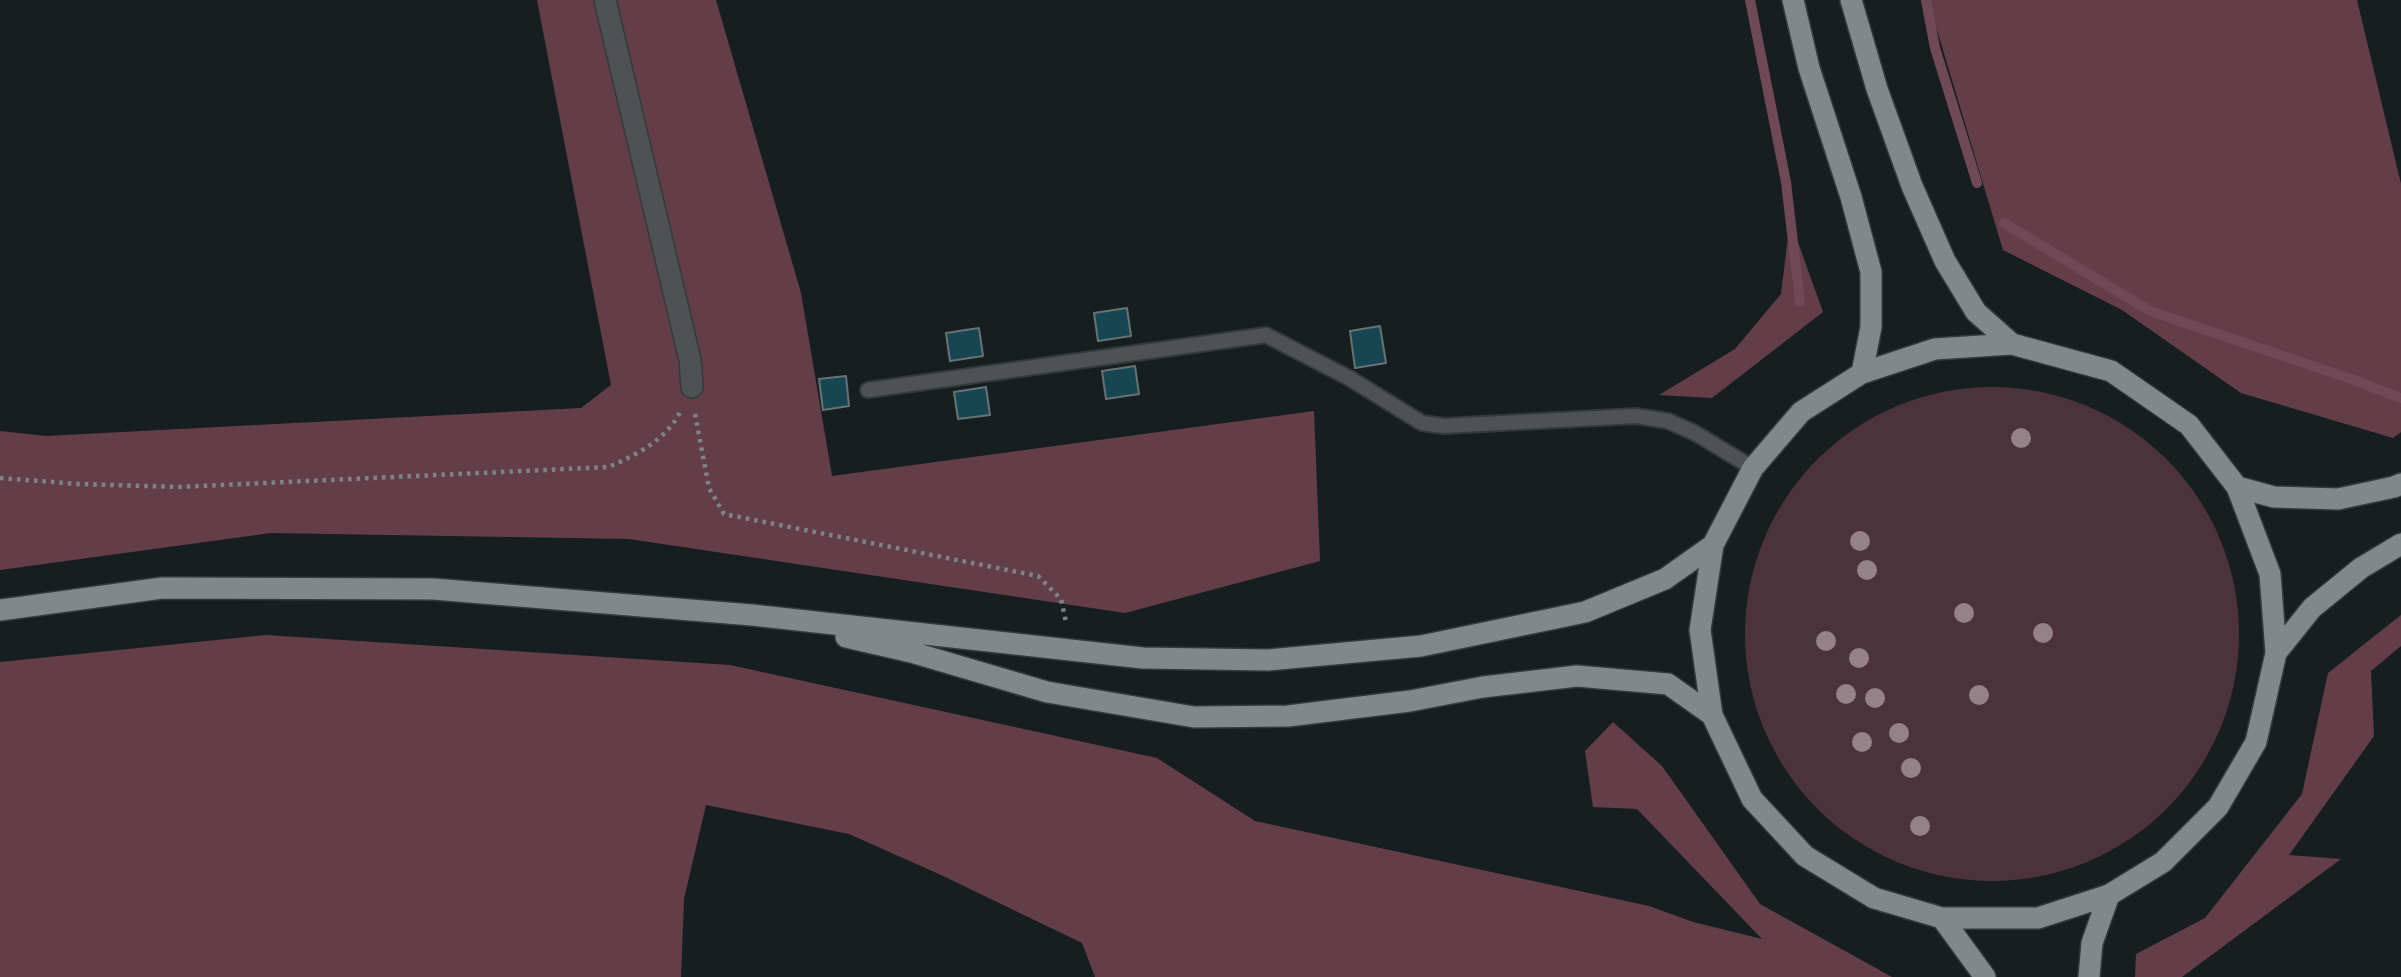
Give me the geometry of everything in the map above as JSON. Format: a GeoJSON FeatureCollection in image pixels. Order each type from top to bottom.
{"type":"FeatureCollection","features":[{"type":"Feature","properties":{"kind":"main road"},"geometry":{"type":"LineString","coordinates":[[1793,0],[1809,68],[1852,197],[1871,272],[1871,327],[1862,373]]}},
{"type":"Feature","properties":{"kind":"main road"},"geometry":{"type":"LineString","coordinates":[[1851,0],[1877,89],[1912,186],[1945,261],[1976,312],[2012,344]]}},
{"type":"Feature","properties":{"kind":"main road"},"geometry":{"type":"LineString","coordinates":[[2012,344],[2111,371],[2189,425],[2237,487],[2270,574],[2276,653],[2256,742],[2218,807],[2163,862],[2109,895],[2038,918],[1942,918],[1874,898],[1805,856],[1752,799],[1712,715],[1700,630],[1713,545],[1753,468],[1801,412],[1862,373],[1935,349],[2012,344]]}},
{"type":"Feature","properties":{"kind":"main road"},"geometry":{"type":"LineString","coordinates":[[2237,487],[2274,497],[2338,499],[2401,484]]}},
{"type":"Feature","properties":{"kind":"main road"},"geometry":{"type":"LineString","coordinates":[[2276,653],[2312,608],[2361,568],[2401,544]]}},
{"type":"Feature","properties":{"kind":"main road"},"geometry":{"type":"LineString","coordinates":[[0,610],[162,588],[433,589],[751,615],[1143,658],[1268,660],[1421,646],[1585,612],[1665,579],[1713,545]]}},
{"type":"Feature","properties":{"kind":"main road"},"geometry":{"type":"LineString","coordinates":[[751,615],[911,652],[1047,692],[1194,717],[1287,716],[1577,676],[1668,684],[1712,715]]}},
{"type":"Feature","properties":{"kind":"main road"},"geometry":{"type":"LineString","coordinates":[[2089,977],[2092,943],[2109,895]]}},
{"type":"Feature","properties":{"kind":"main road"},"geometry":{"type":"LineString","coordinates":[[1942,918],[1985,977]]}},
{"type":"Feature","properties":{"kind":"street"},"geometry":{"type":"LineString","coordinates":[[605,0],[690,360],[692,387]]}},
{"type":"Feature","properties":{"kind":"lane"},"geometry":{"type":"LineString","coordinates":[[868,390],[1266,335],[1349,378],[1422,423],[1444,426],[1636,416],[1668,421],[1695,433],[1753,468]]}},
{"type":"Feature","properties":{"kind":"path"},"geometry":{"type":"LineString","coordinates":[[0,478],[178,487],[609,467],[647,449],[677,419],[692,387]]}},
{"type":"Feature","properties":{"kind":"path"},"geometry":{"type":"LineString","coordinates":[[692,387],[697,431],[709,488],[724,514],[1038,576],[1060,599],[1072,650]]}},
{"type":"Feature","properties":{"kind":"shaded area"},"geometry":{"type":"Polygon","coordinates":[[[537,0],[716,0],[801,293],[832,476],[1314,411],[1320,561],[1125,613],[629,539],[271,533],[0,570],[0,431],[46,436],[581,408],[611,385],[537,0]]]}},
{"type":"Feature","properties":{"kind":"shaded area"},"geometry":{"type":"Polygon","coordinates":[[[1928,0],[2357,0],[2401,184],[2401,432],[2393,438],[2241,393],[2122,310],[2003,250],[1928,0]]]}},
{"type":"Feature","properties":{"kind":"shaded area"},"geometry":{"type":"Polygon","coordinates":[[[1790,220],[1823,312],[1712,398],[1659,395],[1735,349],[1781,294],[1790,220]]]}},
{"type":"Feature","properties":{"kind":"shaded area"},"geometry":{"type":"Polygon","coordinates":[[[1992,387],[2040,392],[2086,406],[2129,429],[2166,460],[2197,497],[2220,540],[2234,586],[2239,634],[2234,682],[2220,728],[2197,771],[2166,808],[2129,839],[2086,862],[2040,876],[1992,881],[1944,876],[1898,862],[1855,839],[1818,808],[1787,771],[1764,728],[1750,682],[1745,634],[1750,586],[1764,540],[1787,497],[1818,460],[1855,429],[1898,406],[1944,392],[1992,387]]]}},
{"type":"Feature","properties":{"kind":"shaded area"},"geometry":{"type":"Polygon","coordinates":[[[2401,615],[2401,646],[2371,671],[2374,736],[2289,855],[2341,859],[2182,977],[2135,977],[2136,954],[2205,918],[2302,794],[2328,673],[2401,615]]]}},
{"type":"Feature","properties":{"kind":"shaded area"},"geometry":{"type":"Polygon","coordinates":[[[266,635],[730,665],[1157,758],[1255,821],[1649,906],[1693,922],[1762,939],[1637,809],[1593,807],[1585,751],[1613,722],[1662,766],[1760,904],[1892,977],[1095,977],[1082,943],[849,834],[706,805],[684,899],[681,977],[0,977],[0,662],[266,635]]]}},
{"type":"Feature","properties":{"kind":"building"},"geometry":{"type":"Polygon","coordinates":[[[1127,308],[1131,336],[1098,341],[1094,313],[1127,308]]]}},
{"type":"Feature","properties":{"kind":"building"},"geometry":{"type":"Polygon","coordinates":[[[1380,326],[1386,363],[1355,368],[1350,331],[1380,326]]]}},
{"type":"Feature","properties":{"kind":"building"},"geometry":{"type":"Polygon","coordinates":[[[979,328],[983,356],[950,361],[946,333],[979,328]]]}},
{"type":"Feature","properties":{"kind":"building"},"geometry":{"type":"Polygon","coordinates":[[[1135,366],[1139,394],[1106,399],[1102,371],[1135,366]]]}},
{"type":"Feature","properties":{"kind":"building"},"geometry":{"type":"Polygon","coordinates":[[[846,376],[849,406],[823,410],[819,379],[846,376]]]}},
{"type":"Feature","properties":{"kind":"building"},"geometry":{"type":"Polygon","coordinates":[[[986,387],[990,415],[958,419],[954,392],[986,387]]]}},
{"type":"Feature","properties":{"kind":"waterway"},"geometry":{"type":"LineString","coordinates":[[1750,0],[1786,182],[1800,302]]}},
{"type":"Feature","properties":{"kind":"waterway"},"geometry":{"type":"LineString","coordinates":[[1926,0],[1935,48],[1977,183]]}},
{"type":"Feature","properties":{"kind":"waterway"},"geometry":{"type":"LineString","coordinates":[[2004,223],[2150,311],[2401,398]]}}]}
